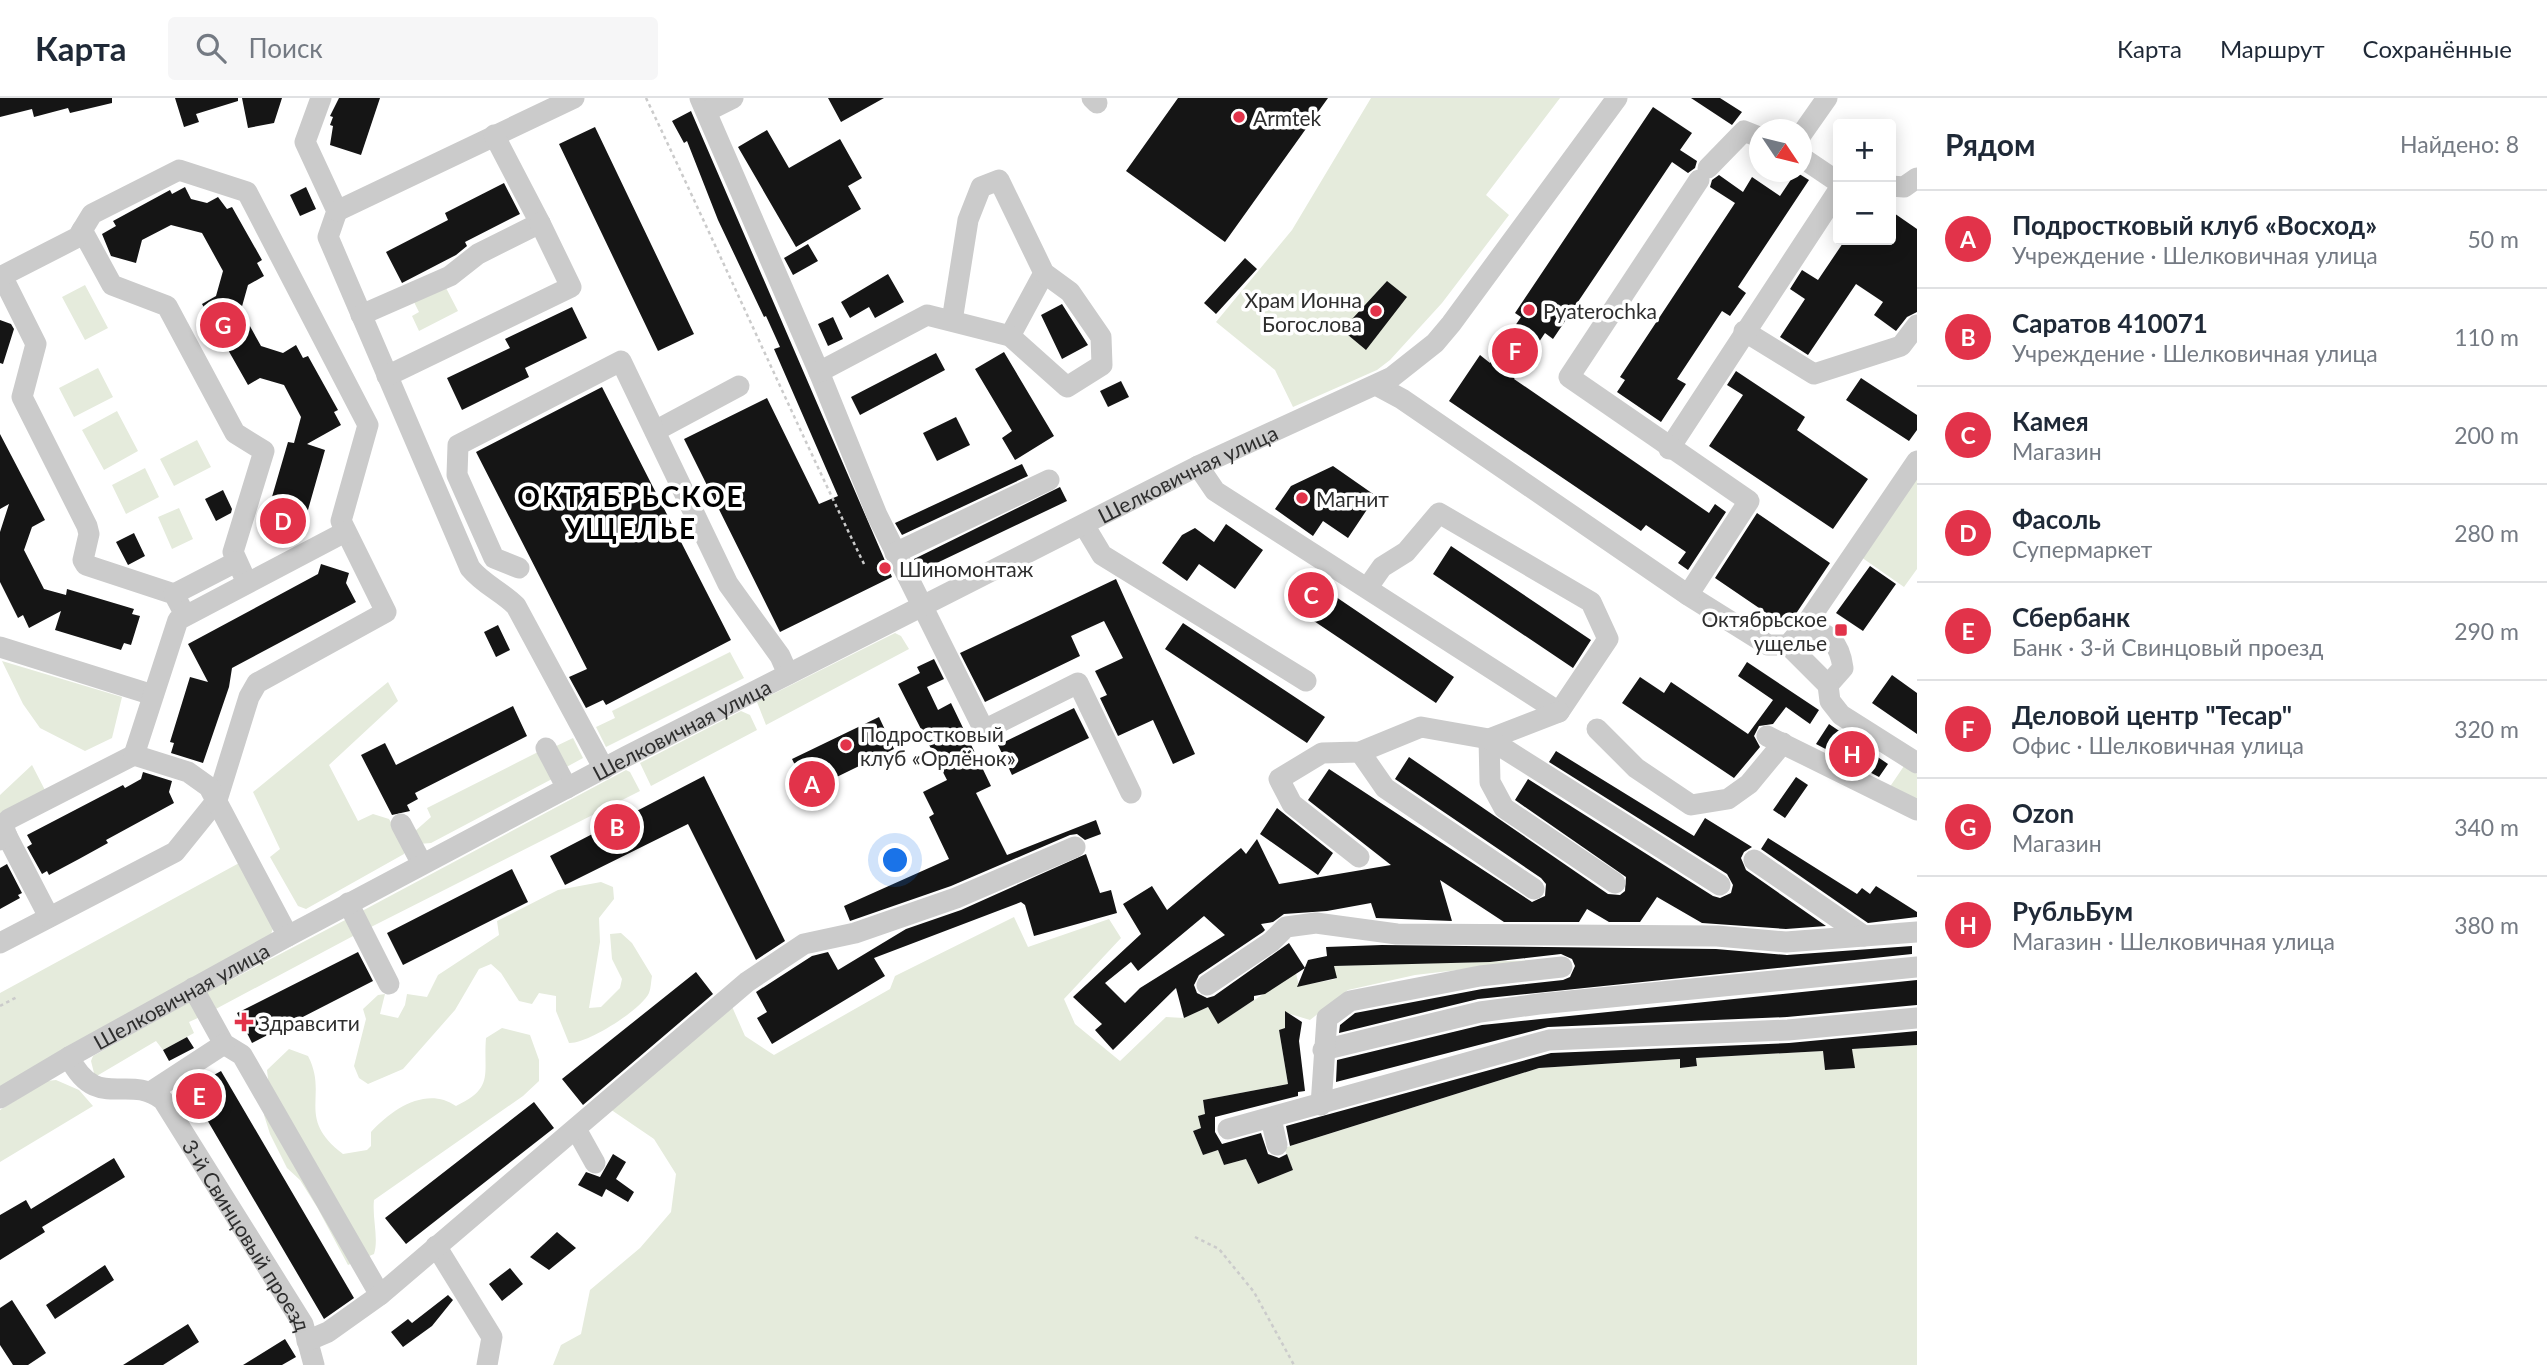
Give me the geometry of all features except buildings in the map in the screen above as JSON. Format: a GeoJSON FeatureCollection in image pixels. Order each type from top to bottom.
{"type":"FeatureCollection","features":[{"type":"Feature","properties":{"kind":"street"},"geometry":{"type":"LineString","coordinates":[[321,98],[306,142],[337,211],[328,237],[470,568],[483,584],[502,592],[516,606],[604,769]]}},
{"type":"Feature","properties":{"kind":"street"},"geometry":{"type":"LineString","coordinates":[[337,211],[574,98]]}},
{"type":"Feature","properties":{"kind":"street"},"geometry":{"type":"LineString","coordinates":[[733,98],[703,104],[895,552],[984,730],[1078,684],[1130,793]]}},
{"type":"Feature","properties":{"kind":"street","name":"Шелковичная улица"},"geometry":{"type":"LineString","coordinates":[[0,1098],[69,1056],[348,903],[567,788],[1198,466],[1376,385],[1403,369],[1435,343],[1617,98]]}},
{"type":"Feature","properties":{"kind":"street"},"geometry":{"type":"LineString","coordinates":[[1812,119],[1827,98]]}},
{"type":"Feature","properties":{"kind":"street"},"geometry":{"type":"LineString","coordinates":[[1688,595],[1749,500],[1669,449],[1569,377],[1704,174],[1744,131],[1749,133]]}},
{"type":"Feature","properties":{"kind":"street"},"geometry":{"type":"LineString","coordinates":[[387,376],[571,287],[494,135]]}},
{"type":"Feature","properties":{"kind":"street"},"geometry":{"type":"LineString","coordinates":[[1812,164],[1833,179]]}},
{"type":"Feature","properties":{"kind":"street"},"geometry":{"type":"LineString","coordinates":[[0,943],[175,852],[218,800],[249,696],[257,683],[390,610],[341,521],[368,425],[247,192],[179,170],[92,214],[78,237],[1,277],[36,344],[23,387],[24,406],[87,526],[89,534],[83,560],[91,568],[174,594],[236,562]]}},
{"type":"Feature","properties":{"kind":"street"},"geometry":{"type":"LineString","coordinates":[[819,372],[927,315],[1010,336],[1067,387],[1102,365],[1101,337],[1070,292],[1044,273],[999,180],[981,187],[968,219],[952,321]]}},
{"type":"Feature","properties":{"kind":"street"},"geometry":{"type":"LineString","coordinates":[[1669,449],[1833,198]]}},
{"type":"Feature","properties":{"kind":"street"},"geometry":{"type":"LineString","coordinates":[[361,315],[450,276],[478,254],[540,223]]}},
{"type":"Feature","properties":{"kind":"street"},"geometry":{"type":"LineString","coordinates":[[82,230],[113,285],[158,301],[174,314],[235,433],[264,452],[233,552],[247,583]]}},
{"type":"Feature","properties":{"kind":"street"},"geometry":{"type":"LineString","coordinates":[[1010,336],[1044,273]]}},
{"type":"Feature","properties":{"kind":"street"},"geometry":{"type":"LineString","coordinates":[[1744,331],[1814,374],[1901,346],[1917,325]]}},
{"type":"Feature","properties":{"kind":"street"},"geometry":{"type":"LineString","coordinates":[[519,568],[494,558],[457,475],[458,445],[621,361],[728,584],[780,656],[788,674]]}},
{"type":"Feature","properties":{"kind":"street"},"geometry":{"type":"LineString","coordinates":[[1376,385],[1402,399],[1688,595],[1768,645],[1788,645],[1828,685],[1830,701],[1841,715],[1917,763]]}},
{"type":"Feature","properties":{"kind":"street"},"geometry":{"type":"LineString","coordinates":[[655,431],[739,386]]}},
{"type":"Feature","properties":{"kind":"street"},"geometry":{"type":"LineString","coordinates":[[1788,645],[1804,627],[1917,461]]}},
{"type":"Feature","properties":{"kind":"street"},"geometry":{"type":"LineString","coordinates":[[1198,466],[1214,491],[1368,587],[1559,712]]}},
{"type":"Feature","properties":{"kind":"street"},"geometry":{"type":"LineString","coordinates":[[895,552],[1049,480]]}},
{"type":"Feature","properties":{"kind":"street"},"geometry":{"type":"LineString","coordinates":[[1368,587],[1382,567],[1406,552],[1440,513],[1591,602],[1608,639],[1559,712],[1489,738]]}},
{"type":"Feature","properties":{"kind":"street"},"geometry":{"type":"LineString","coordinates":[[1083,525],[1102,555],[1306,681]]}},
{"type":"Feature","properties":{"kind":"street"},"geometry":{"type":"LineString","coordinates":[[134,755],[174,629],[185,615],[345,532]]}},
{"type":"Feature","properties":{"kind":"street"},"geometry":{"type":"LineString","coordinates":[[174,594],[185,615]]}},
{"type":"Feature","properties":{"kind":"street"},"geometry":{"type":"LineString","coordinates":[[1804,627],[1819,630],[1832,639],[1841,651],[1843,668],[1828,685]]}},
{"type":"Feature","properties":{"kind":"street"},"geometry":{"type":"LineString","coordinates":[[0,647],[153,695]]}},
{"type":"Feature","properties":{"kind":"street"},"geometry":{"type":"LineString","coordinates":[[1359,857],[1292,804],[1279,779],[1322,753],[1360,752],[1421,727],[1489,738],[1720,885]]}},
{"type":"Feature","properties":{"kind":"street"},"geometry":{"type":"LineString","coordinates":[[1597,729],[1636,768],[1691,805],[1728,799],[1749,784],[1775,739],[1917,810]]}},
{"type":"Feature","properties":{"kind":"street"},"geometry":{"type":"LineString","coordinates":[[1489,738],[1490,782],[1504,808],[1615,883]]}},
{"type":"Feature","properties":{"kind":"street"},"geometry":{"type":"LineString","coordinates":[[546,748],[567,788]]}},
{"type":"Feature","properties":{"kind":"street"},"geometry":{"type":"LineString","coordinates":[[1360,752],[1385,788],[1534,889]]}},
{"type":"Feature","properties":{"kind":"street"},"geometry":{"type":"LineString","coordinates":[[49,917],[4,838],[3,826],[9,819],[134,755],[188,772],[201,779],[218,800],[288,936]]}},
{"type":"Feature","properties":{"kind":"street"},"geometry":{"type":"LineString","coordinates":[[401,824],[422,864]]}},
{"type":"Feature","properties":{"kind":"street"},"geometry":{"type":"LineString","coordinates":[[307,1342],[328,1332],[380,1295],[747,982],[804,944],[855,933],[956,898],[1075,847]]}},
{"type":"Feature","properties":{"kind":"street"},"geometry":{"type":"LineString","coordinates":[[1754,860],[1864,936]]}},
{"type":"Feature","properties":{"kind":"street"},"geometry":{"type":"LineString","coordinates":[[348,903],[390,984]]}},
{"type":"Feature","properties":{"kind":"street"},"geometry":{"type":"LineString","coordinates":[[1207,985],[1272,942],[1286,927],[1316,923],[1410,935],[1717,936],[1786,942],[1917,932]]}},
{"type":"Feature","properties":{"kind":"street"},"geometry":{"type":"LineString","coordinates":[[1321,1105],[1327,1018],[1350,1002],[1480,976],[1562,967]]}},
{"type":"Feature","properties":{"kind":"street"},"geometry":{"type":"LineString","coordinates":[[1323,1050],[1480,1012],[1527,1005],[1917,967]]}},
{"type":"Feature","properties":{"kind":"street"},"geometry":{"type":"LineString","coordinates":[[193,988],[224,1044],[242,1055],[380,1295]]}},
{"type":"Feature","properties":{"kind":"street"},"geometry":{"type":"LineString","coordinates":[[1228,1129],[1549,1040],[1788,1030],[1917,1018]]}},
{"type":"Feature","properties":{"kind":"street"},"geometry":{"type":"LineString","coordinates":[[69,1056],[76,1072],[89,1084],[114,1091],[152,1091],[224,1044]]}},
{"type":"Feature","properties":{"kind":"street","name":"3-й Свинцовый проезд"},"geometry":{"type":"LineString","coordinates":[[152,1091],[173,1112],[303,1324],[312,1364]]}},
{"type":"Feature","properties":{"kind":"street"},"geometry":{"type":"LineString","coordinates":[[1271,1118],[1277,1145]]}},
{"type":"Feature","properties":{"kind":"street"},"geometry":{"type":"LineString","coordinates":[[576,1129],[595,1163]]}},
{"type":"Feature","properties":{"kind":"street"},"geometry":{"type":"LineString","coordinates":[[436,1246],[492,1336],[487,1365]]}},
{"type":"Feature","properties":{"kind":"path"},"geometry":{"type":"LineString","coordinates":[[646,98],[741,297],[782,396],[864,564]]}},
{"type":"Feature","properties":{"kind":"path"},"geometry":{"type":"LineString","coordinates":[[0,1006],[17,997]]}},
{"type":"Feature","properties":{"kind":"path"},"geometry":{"type":"LineString","coordinates":[[1195,1237],[1220,1249],[1254,1292],[1294,1365]]}},
{"type":"Feature","properties":{"kind":"green space"},"geometry":{"type":"Polygon","coordinates":[[[1371,98],[1560,98],[1486,195],[1509,215],[1442,303],[1390,360],[1377,370],[1293,407],[1275,370],[1216,322],[1292,230],[1371,98]]]}},
{"type":"Feature","properties":{"kind":"green space"},"geometry":{"type":"Polygon","coordinates":[[[85,285],[108,328],[85,340],[62,297],[85,285]]]}},
{"type":"Feature","properties":{"kind":"green space"},"geometry":{"type":"Polygon","coordinates":[[[445,286],[458,311],[419,331],[412,316],[419,312],[414,302],[445,286]]]}},
{"type":"Feature","properties":{"kind":"green space"},"geometry":{"type":"Polygon","coordinates":[[[98,368],[113,397],[74,417],[59,388],[98,368]]]}},
{"type":"Feature","properties":{"kind":"green space"},"geometry":{"type":"Polygon","coordinates":[[[117,411],[138,451],[104,470],[82,430],[117,411]]]}},
{"type":"Feature","properties":{"kind":"green space"},"geometry":{"type":"Polygon","coordinates":[[[197,440],[211,467],[174,486],[160,459],[197,440]]]}},
{"type":"Feature","properties":{"kind":"green space"},"geometry":{"type":"Polygon","coordinates":[[[145,468],[159,497],[126,514],[112,485],[145,468]]]}},
{"type":"Feature","properties":{"kind":"green space"},"geometry":{"type":"Polygon","coordinates":[[[1917,478],[1917,569],[1904,587],[1861,557],[1917,478]]]}},
{"type":"Feature","properties":{"kind":"green space"},"geometry":{"type":"Polygon","coordinates":[[[179,508],[193,539],[172,549],[158,517],[179,508]]]}},
{"type":"Feature","properties":{"kind":"green space"},"geometry":{"type":"Polygon","coordinates":[[[895,633],[901,636],[909,649],[766,725],[757,702],[895,633]]]}},
{"type":"Feature","properties":{"kind":"green space"},"geometry":{"type":"Polygon","coordinates":[[[730,652],[744,678],[606,747],[596,727],[615,718],[612,711],[730,652]]]}},
{"type":"Feature","properties":{"kind":"green space"},"geometry":{"type":"Polygon","coordinates":[[[2,661],[122,697],[112,738],[85,751],[40,728],[23,704],[2,661]]]}},
{"type":"Feature","properties":{"kind":"green space"},"geometry":{"type":"Polygon","coordinates":[[[388,682],[398,701],[329,765],[358,821],[373,814],[389,819],[406,848],[404,854],[306,909],[298,906],[270,857],[280,849],[253,792],[388,682]]]}},
{"type":"Feature","properties":{"kind":"green space"},"geometry":{"type":"Polygon","coordinates":[[[741,711],[750,715],[757,730],[651,786],[640,763],[741,711]]]}},
{"type":"Feature","properties":{"kind":"green space"},"geometry":{"type":"Polygon","coordinates":[[[573,738],[583,758],[561,770],[550,749],[573,738]]]}},
{"type":"Feature","properties":{"kind":"green space"},"geometry":{"type":"Polygon","coordinates":[[[538,752],[552,779],[431,843],[419,844],[414,832],[431,817],[427,808],[538,752]]]}},
{"type":"Feature","properties":{"kind":"green space"},"geometry":{"type":"Polygon","coordinates":[[[32,765],[47,794],[0,818],[0,795],[32,765]]]}},
{"type":"Feature","properties":{"kind":"green space"},"geometry":{"type":"Polygon","coordinates":[[[1904,766],[1917,774],[1917,805],[1887,791],[1904,766]]]}},
{"type":"Feature","properties":{"kind":"green space"},"geometry":{"type":"Polygon","coordinates":[[[626,770],[630,772],[640,791],[371,927],[362,911],[626,770]]]}},
{"type":"Feature","properties":{"kind":"green space"},"geometry":{"type":"Polygon","coordinates":[[[241,862],[274,926],[271,934],[0,1088],[0,993],[241,862]]]}},
{"type":"Feature","properties":{"kind":"green space"},"geometry":{"type":"Polygon","coordinates":[[[601,882],[613,887],[614,899],[599,918],[600,942],[589,1008],[601,1007],[620,988],[622,979],[612,959],[610,934],[621,933],[632,943],[652,976],[649,993],[625,1017],[588,1038],[569,1043],[556,1011],[556,996],[539,993],[532,1004],[519,1001],[501,973],[491,964],[479,969],[455,1010],[403,1069],[368,1084],[359,1078],[354,1066],[366,1019],[363,1009],[378,995],[385,994],[380,1014],[398,1018],[407,994],[427,997],[438,975],[499,935],[497,921],[558,890],[601,882]]]}},
{"type":"Feature","properties":{"kind":"green space"},"geometry":{"type":"Polygon","coordinates":[[[1014,917],[1028,947],[1109,919],[1121,938],[1064,999],[1075,1024],[1120,1061],[1166,1017],[1184,1018],[1208,1007],[1219,1023],[1296,973],[1299,986],[1336,979],[1334,966],[1544,960],[1415,975],[1348,990],[1310,1020],[1287,1013],[1285,1028],[1279,1030],[1288,1084],[1203,1100],[1205,1114],[1201,1128],[1193,1131],[1203,1155],[1218,1150],[1224,1165],[1246,1159],[1258,1184],[1293,1170],[1284,1148],[1539,1068],[1680,1059],[1681,1068],[1697,1066],[1696,1058],[1823,1051],[1825,1070],[1854,1068],[1852,1049],[1917,1045],[1917,1365],[553,1365],[561,1345],[581,1334],[590,1290],[640,1248],[671,1212],[676,1174],[654,1139],[610,1109],[730,1002],[745,1036],[774,1055],[890,989],[895,976],[1014,917]]]}},
{"type":"Feature","properties":{"kind":"green space"},"geometry":{"type":"Polygon","coordinates":[[[347,919],[355,935],[212,1011],[204,994],[347,919]]]}},
{"type":"Feature","properties":{"kind":"green space"},"geometry":{"type":"Polygon","coordinates":[[[191,1001],[200,1017],[189,1022],[194,1033],[163,1050],[156,1041],[95,1077],[91,1061],[93,1056],[191,1001]]]}},
{"type":"Feature","properties":{"kind":"green space"},"geometry":{"type":"Polygon","coordinates":[[[502,1028],[530,1035],[539,1060],[539,1081],[523,1096],[374,1200],[374,1254],[348,1265],[317,1207],[300,1180],[287,1168],[270,1134],[264,1115],[269,1088],[267,1070],[289,1049],[308,1056],[314,1070],[316,1118],[320,1129],[343,1154],[367,1150],[371,1146],[371,1132],[389,1115],[411,1102],[434,1098],[456,1106],[477,1093],[484,1079],[486,1038],[502,1028]]]}},
{"type":"Feature","properties":{"kind":"green space"},"geometry":{"type":"Polygon","coordinates":[[[56,1080],[79,1090],[93,1106],[0,1162],[0,1110],[47,1081],[56,1080]]]}},
{"type":"Feature","properties":{"kind":"place","name":"Armtek"},"geometry":{"type":"Point","coordinates":[1239,117]}},
{"type":"Feature","properties":{"kind":"place","name":"Pyaterochka"},"geometry":{"type":"Point","coordinates":[1529,310]}},
{"type":"Feature","properties":{"kind":"place","name":"Храм Ионна Богослова"},"geometry":{"type":"Point","coordinates":[1376,311]}},
{"type":"Feature","properties":{"kind":"place","name":"Ozon"},"geometry":{"type":"Point","coordinates":[223,325]}},
{"type":"Feature","properties":{"kind":"place","name":"Деловой центр \"Тесар\""},"geometry":{"type":"Point","coordinates":[1515,351]}},
{"type":"Feature","properties":{"kind":"place","name":"Магнит"},"geometry":{"type":"Point","coordinates":[1302,498]}},
{"type":"Feature","properties":{"kind":"place","name":"Фасоль"},"geometry":{"type":"Point","coordinates":[283,521]}},
{"type":"Feature","properties":{"kind":"place","name":"Шиномонтаж"},"geometry":{"type":"Point","coordinates":[885,568]}},
{"type":"Feature","properties":{"kind":"place","name":"Камея"},"geometry":{"type":"Point","coordinates":[1311,595]}},
{"type":"Feature","properties":{"kind":"place","name":"Октябрьское ущелье"},"geometry":{"type":"Point","coordinates":[1841,630]}},
{"type":"Feature","properties":{"kind":"place","name":"Подростковый клуб «Орлёнок»"},"geometry":{"type":"Point","coordinates":[846,745]}},
{"type":"Feature","properties":{"kind":"place","name":"РубльБум"},"geometry":{"type":"Point","coordinates":[1852,754]}},
{"type":"Feature","properties":{"kind":"place","name":"Подростковый клуб «Восход»"},"geometry":{"type":"Point","coordinates":[812,784]}},
{"type":"Feature","properties":{"kind":"place","name":"Саратов 410071"},"geometry":{"type":"Point","coordinates":[617,827]}},
{"type":"Feature","properties":{"kind":"place","name":"Здравсити"},"geometry":{"type":"Point","coordinates":[244,1022]}},
{"type":"Feature","properties":{"kind":"place","name":"Сбербанк"},"geometry":{"type":"Point","coordinates":[199,1096]}},
{"type":"Feature","properties":{"kind":"district","name":"ОКТЯБРЬСКОЕ УЩЕЛЬЕ"},"geometry":{"type":"Point","coordinates":[631,512]}}]}
